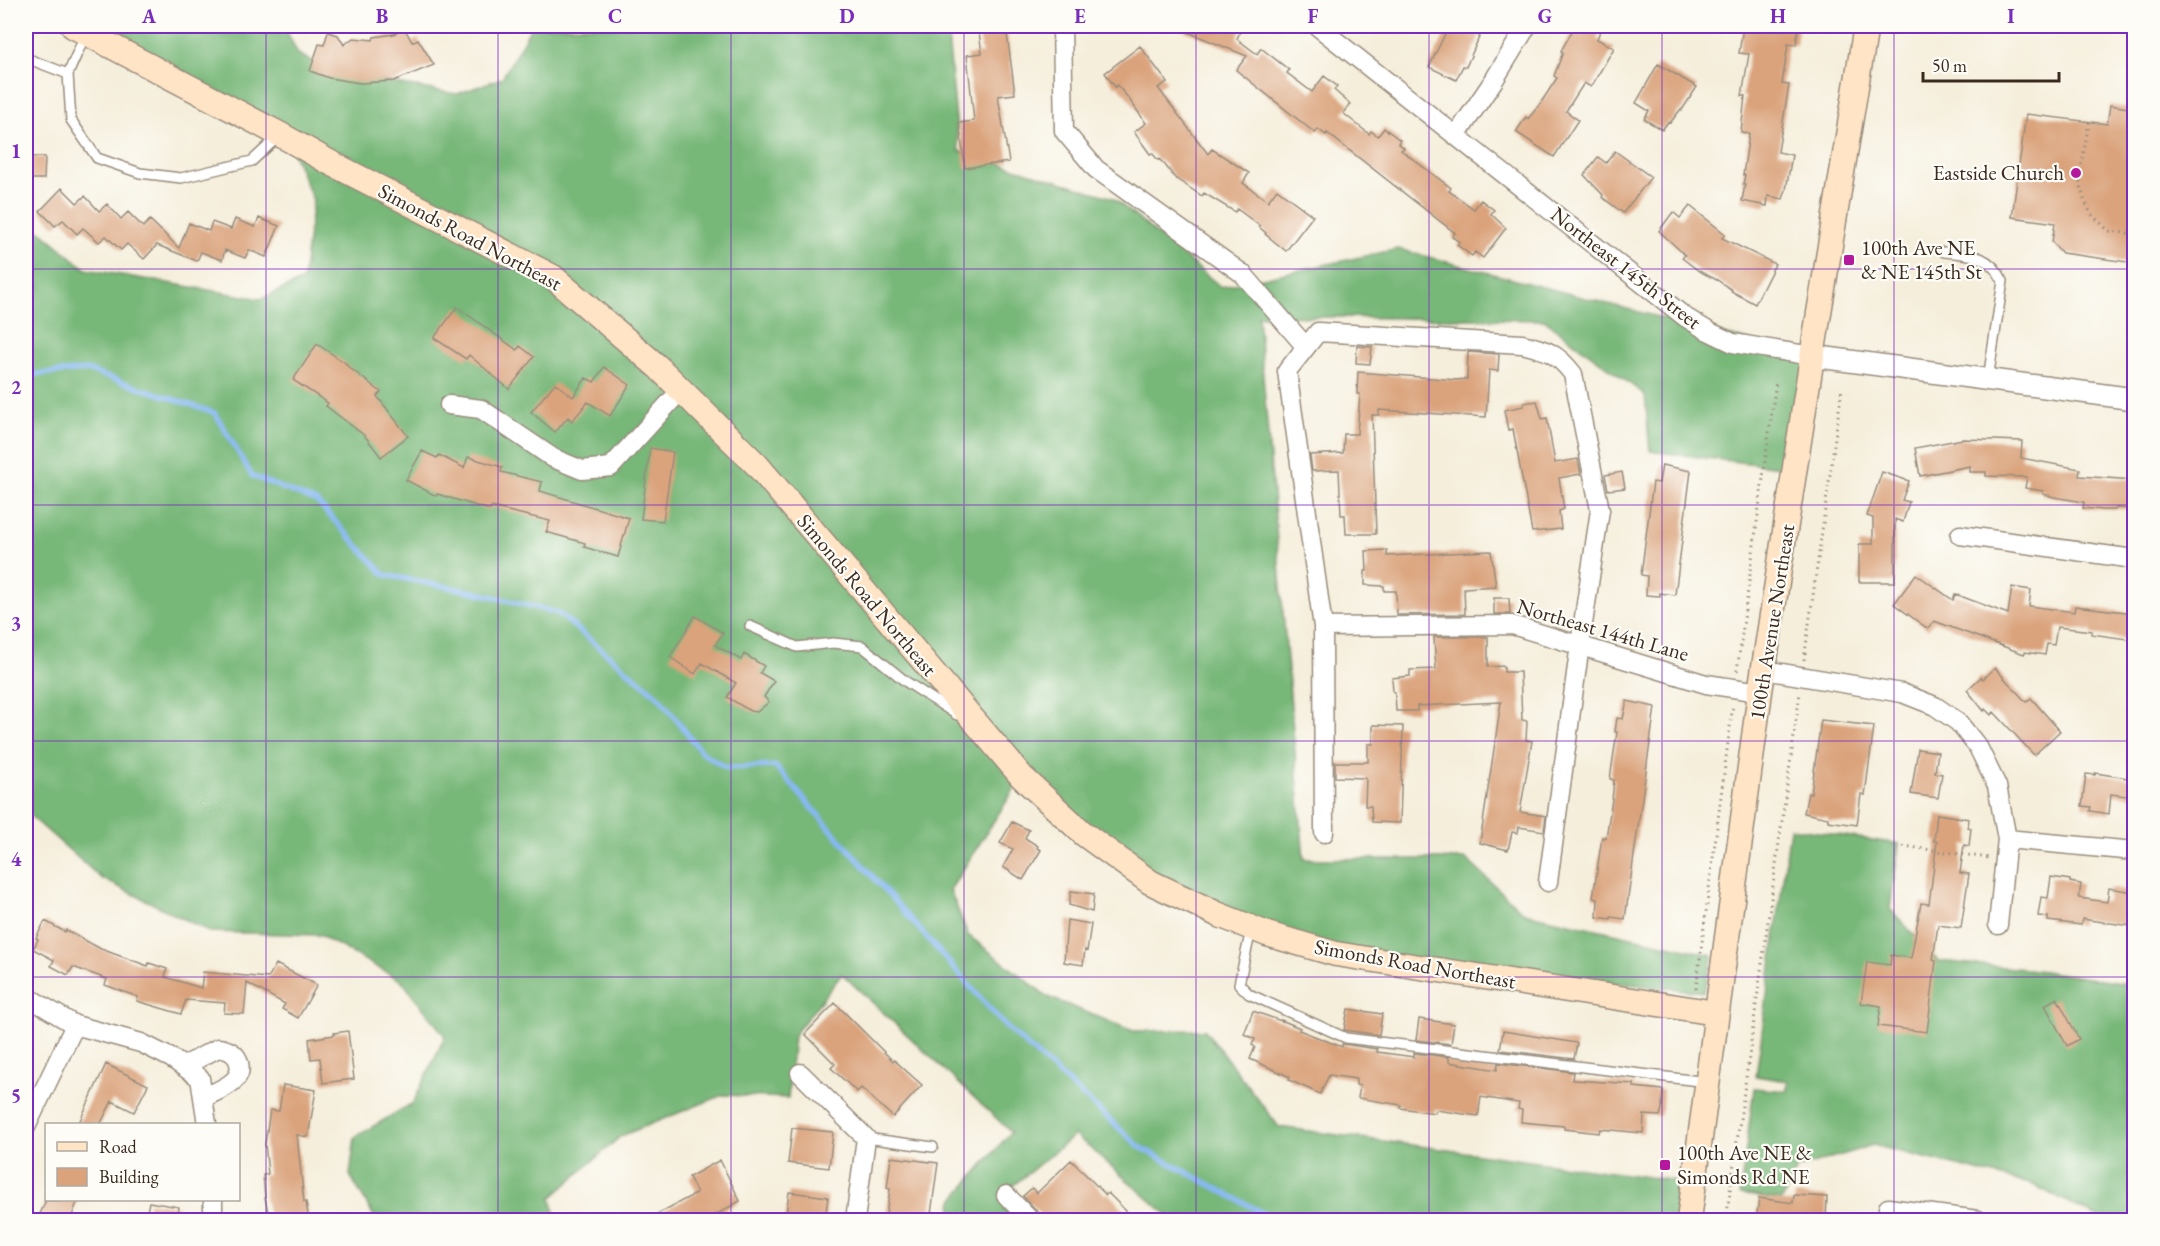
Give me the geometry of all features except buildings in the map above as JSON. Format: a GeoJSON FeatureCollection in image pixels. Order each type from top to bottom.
{"type":"FeatureCollection","features":[{"type":"Feature","properties":{"kind":"main road","name":"100th Avenue Northeast"},"geometry":{"type":"LineString","coordinates":[[1689,1221],[1762,681],[1866,26]]}},
{"type":"Feature","properties":{"kind":"main road","name":"Simonds Road Northeast"},"geometry":{"type":"LineString","coordinates":[[80,29],[329,162],[553,277],[658,367],[757,465],[1022,777],[1084,834],[1150,882],[1216,914],[1336,954],[1716,1013]]}},
{"type":"Feature","properties":{"kind":"street"},"geometry":{"type":"LineString","coordinates":[[1062,26],[1064,131],[1096,169],[1243,274],[1306,347]]}},
{"type":"Feature","properties":{"kind":"street","name":"Northeast 145th Street"},"geometry":{"type":"LineString","coordinates":[[1317,26],[1685,317],[1733,343],[1812,356],[2134,399]]}},
{"type":"Feature","properties":{"kind":"street"},"geometry":{"type":"LineString","coordinates":[[1456,136],[1527,26]]}},
{"type":"Feature","properties":{"kind":"street"},"geometry":{"type":"LineString","coordinates":[[1324,833],[1323,627],[1287,370],[1318,332],[1522,344],[1547,350],[1561,358],[1573,374],[1600,510],[1548,882]]}},
{"type":"Feature","properties":{"kind":"street"},"geometry":{"type":"LineString","coordinates":[[449,405],[481,409],[553,458],[582,470],[602,469],[611,467],[681,390]]}},
{"type":"Feature","properties":{"kind":"street"},"geometry":{"type":"LineString","coordinates":[[1960,535],[2134,559]]}},
{"type":"Feature","properties":{"kind":"street","name":"Northeast 144th Lane"},"geometry":{"type":"LineString","coordinates":[[1323,627],[1512,625],[1706,684],[1802,676],[1902,693],[1935,706],[1958,722],[1978,747],[1997,786],[2007,839],[1998,925]]}},
{"type":"Feature","properties":{"kind":"street"},"geometry":{"type":"LineString","coordinates":[[2007,839],[2134,851]]}},
{"type":"Feature","properties":{"kind":"street"},"geometry":{"type":"LineString","coordinates":[[26,996],[75,1025],[141,1043],[183,1066],[200,1078],[207,1123]]}},
{"type":"Feature","properties":{"kind":"street"},"geometry":{"type":"LineString","coordinates":[[26,1127],[75,1025]]}},
{"type":"Feature","properties":{"kind":"street"},"geometry":{"type":"LineString","coordinates":[[183,1066],[218,1048],[235,1055],[240,1067],[236,1079],[231,1084],[203,1098]]}},
{"type":"Feature","properties":{"kind":"street"},"geometry":{"type":"LineString","coordinates":[[800,1073],[866,1138],[855,1221]]}},
{"type":"Feature","properties":{"kind":"street"},"geometry":{"type":"LineString","coordinates":[[1006,1195],[1030,1221]]}},
{"type":"Feature","properties":{"kind":"street"},"geometry":{"type":"LineString","coordinates":[[213,1201],[213,1221]]}},
{"type":"Feature","properties":{"kind":"street"},"geometry":{"type":"LineString","coordinates":[[1887,1208],[1978,1221]]}},
{"type":"Feature","properties":{"kind":"lane"},"geometry":{"type":"LineString","coordinates":[[80,29],[68,74],[71,120],[97,158],[140,173],[181,178],[252,161],[281,135]]}},
{"type":"Feature","properties":{"kind":"lane"},"geometry":{"type":"LineString","coordinates":[[26,58],[68,74]]}},
{"type":"Feature","properties":{"kind":"lane"},"geometry":{"type":"LineString","coordinates":[[1944,252],[1980,256],[1997,271],[2003,281],[1988,379]]}},
{"type":"Feature","properties":{"kind":"lane"},"geometry":{"type":"LineString","coordinates":[[750,626],[797,647],[833,643],[862,646],[904,681],[985,732]]}},
{"type":"Feature","properties":{"kind":"lane"},"geometry":{"type":"LineString","coordinates":[[1251,927],[1239,984],[1249,994],[1346,1038],[1707,1082]]}},
{"type":"Feature","properties":{"kind":"lane"},"geometry":{"type":"LineString","coordinates":[[866,1138],[933,1148]]}},
{"type":"Feature","properties":{"kind":"path"},"geometry":{"type":"LineString","coordinates":[[2089,122],[2079,179],[2084,199],[2091,214],[2109,231],[2134,234]]}},
{"type":"Feature","properties":{"kind":"path"},"geometry":{"type":"LineString","coordinates":[[1726,1221],[1842,388]]}},
{"type":"Feature","properties":{"kind":"path"},"geometry":{"type":"LineString","coordinates":[[1903,846],[1993,858]]}},
{"type":"Feature","properties":{"kind":"green space"},"geometry":{"type":"Polygon","coordinates":[[[70,26],[284,26],[298,54],[336,74],[457,94],[502,78],[532,26],[947,26],[959,151],[1113,198],[1221,287],[1398,249],[1811,357],[1796,469],[1650,451],[1645,395],[1544,320],[1258,316],[1304,859],[1466,859],[1524,913],[1713,955],[1704,992],[1336,954],[1150,882],[1022,777],[950,890],[968,935],[1048,997],[1133,1031],[1205,1030],[1279,1127],[1692,1183],[1688,1220],[1173,1220],[1075,1135],[1004,1193],[1029,1220],[950,1220],[953,1200],[1011,1132],[842,974],[794,1035],[788,1098],[723,1095],[621,1136],[551,1198],[556,1220],[376,1220],[350,1175],[355,1137],[413,1103],[445,1036],[402,981],[320,935],[210,932],[101,878],[26,812],[26,212],[32,224],[86,269],[261,299],[303,280],[313,200],[287,139],[70,26]]]}},
{"type":"Feature","properties":{"kind":"green space"},"geometry":{"type":"Polygon","coordinates":[[[1790,828],[1899,844],[1890,909],[1938,961],[2036,970],[2134,985],[2134,1220],[2103,1220],[2034,1185],[1873,1145],[1796,1169],[1782,1200],[1740,1194],[1754,1088],[1787,1091],[1788,1081],[1756,1076],[1790,828]]]}},
{"type":"Feature","properties":{"kind":"waterway"},"geometry":{"type":"LineString","coordinates":[[26,375],[87,370],[215,413],[252,476],[317,502],[385,575],[474,592],[558,613],[659,697],[702,753],[727,768],[775,766],[1006,1027],[1140,1147],[1276,1220]]}},
{"type":"Feature","properties":{"kind":"place","name":"Eastside Church"},"geometry":{"type":"Point","coordinates":[2076,173]}},
{"type":"Feature","properties":{"kind":"place","name":"100th Ave NE & NE 145th St"},"geometry":{"type":"Point","coordinates":[1849,260]}},
{"type":"Feature","properties":{"kind":"place","name":"100th Ave NE & Simonds Rd NE"},"geometry":{"type":"Point","coordinates":[1665,1165]}}]}
